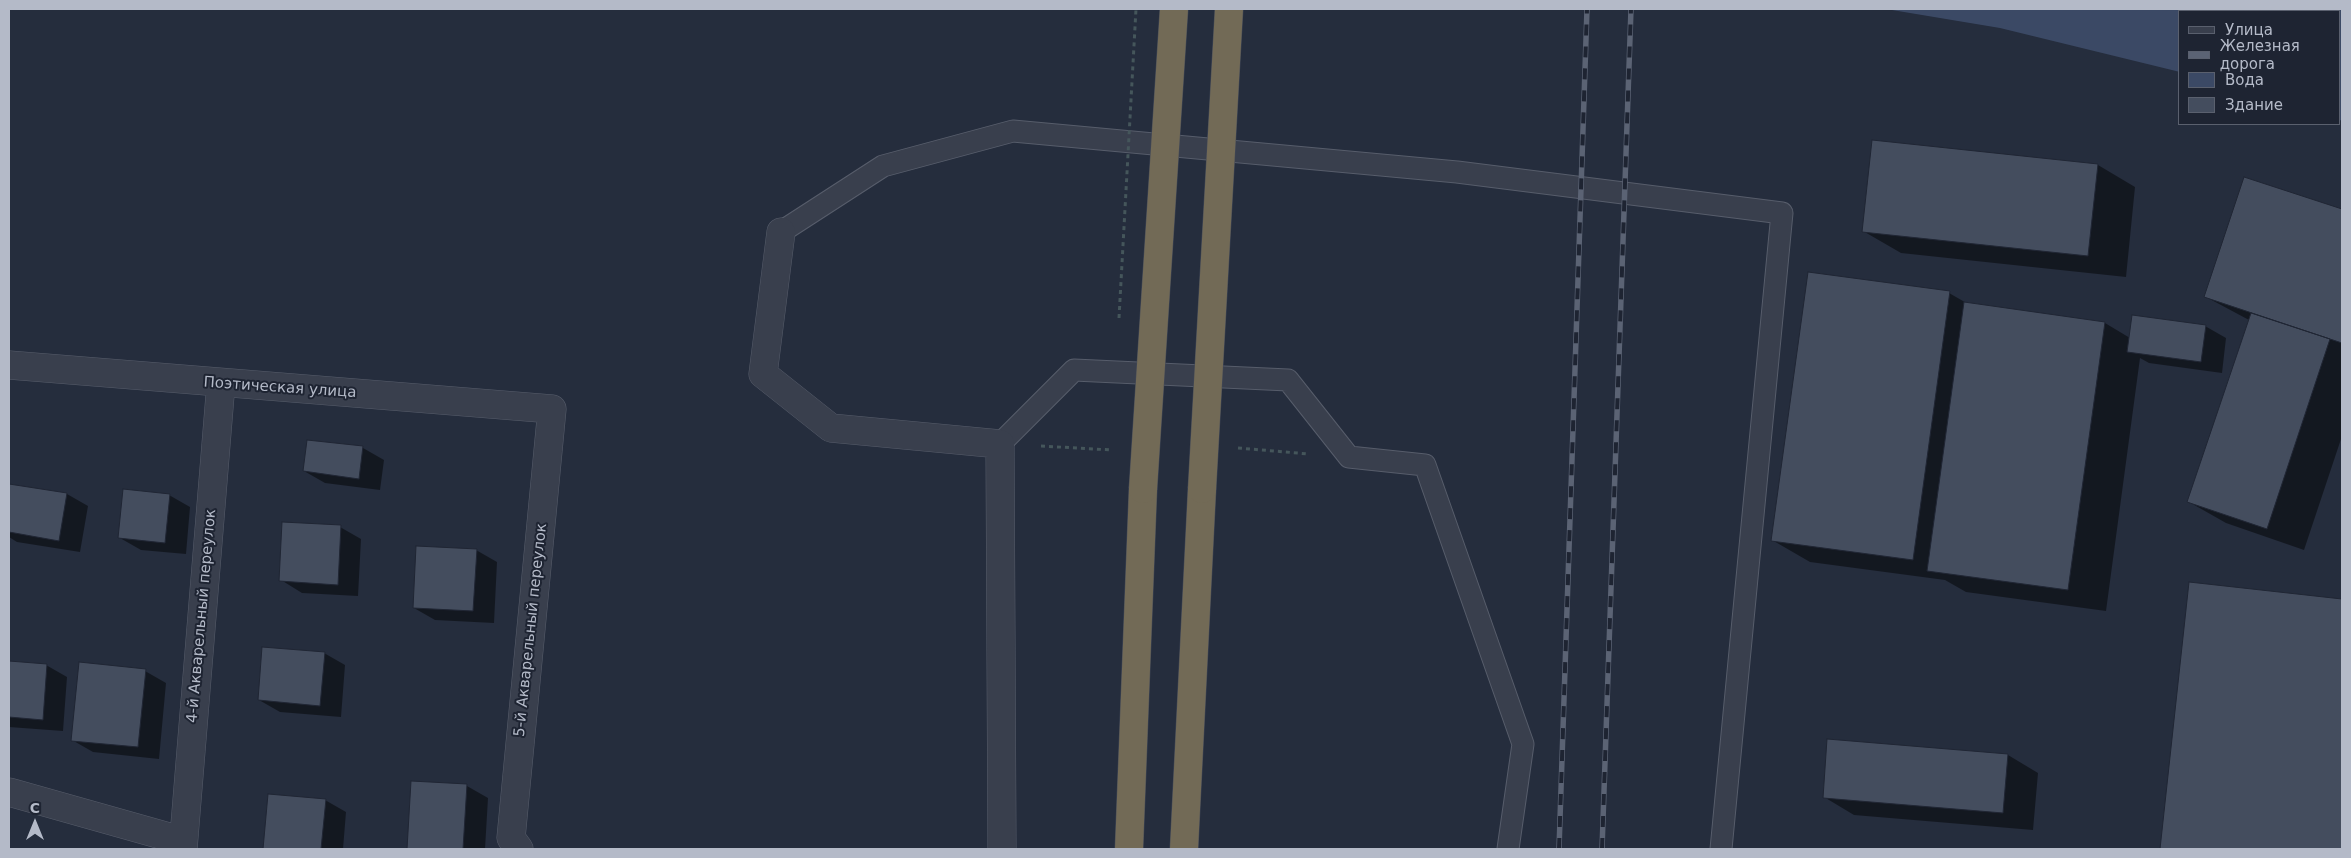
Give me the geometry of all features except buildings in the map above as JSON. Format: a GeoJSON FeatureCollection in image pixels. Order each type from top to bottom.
{"type":"FeatureCollection","features":[{"type":"Feature","properties":{"kind":"highway"},"geometry":{"type":"LineString","coordinates":[[1129,849],[1142,490],[1174,9]]}},
{"type":"Feature","properties":{"kind":"highway"},"geometry":{"type":"LineString","coordinates":[[1184,849],[1228,9]]}},
{"type":"Feature","properties":{"kind":"street"},"geometry":{"type":"LineString","coordinates":[[781,232],[763,374],[831,428],[1000,444],[1002,849]]}},
{"type":"Feature","properties":{"kind":"street","name":"Поэтическая улица"},"geometry":{"type":"LineString","coordinates":[[9,365],[552,409]]}},
{"type":"Feature","properties":{"kind":"street","name":"4-й Акварельный переулок"},"geometry":{"type":"LineString","coordinates":[[183,845],[221,383]]}},
{"type":"Feature","properties":{"kind":"street","name":"5-й Акварельный переулок"},"geometry":{"type":"LineString","coordinates":[[519,849],[511,838],[552,409]]}},
{"type":"Feature","properties":{"kind":"street"},"geometry":{"type":"LineString","coordinates":[[9,792],[183,845]]}},
{"type":"Feature","properties":{"kind":"lane"},"geometry":{"type":"LineString","coordinates":[[781,232],[883,166],[1013,130],[1457,172],[1782,213],[1721,849]]}},
{"type":"Feature","properties":{"kind":"lane"},"geometry":{"type":"LineString","coordinates":[[1000,444],[1074,370],[1288,380],[1349,457],[1425,465],[1524,744],[1508,849]]}},
{"type":"Feature","properties":{"kind":"path"},"geometry":{"type":"LineString","coordinates":[[1119,322],[1136,9]]}},
{"type":"Feature","properties":{"kind":"path"},"geometry":{"type":"LineString","coordinates":[[1000,444],[1112,450],[1113,440]]}},
{"type":"Feature","properties":{"kind":"path"},"geometry":{"type":"LineString","coordinates":[[1238,448],[1349,457]]}},
{"type":"Feature","properties":{"kind":"water"},"geometry":{"type":"Polygon","coordinates":[[[1886,9],[2342,9],[2342,121],[2341,10],[2178,10],[2178,72],[2000,28],[1886,9]]]}},
{"type":"Feature","properties":{"kind":"railway"},"geometry":{"type":"LineString","coordinates":[[1559,849],[1587,9]]}},
{"type":"Feature","properties":{"kind":"railway"},"geometry":{"type":"LineString","coordinates":[[1602,849],[1631,9]]}}]}
